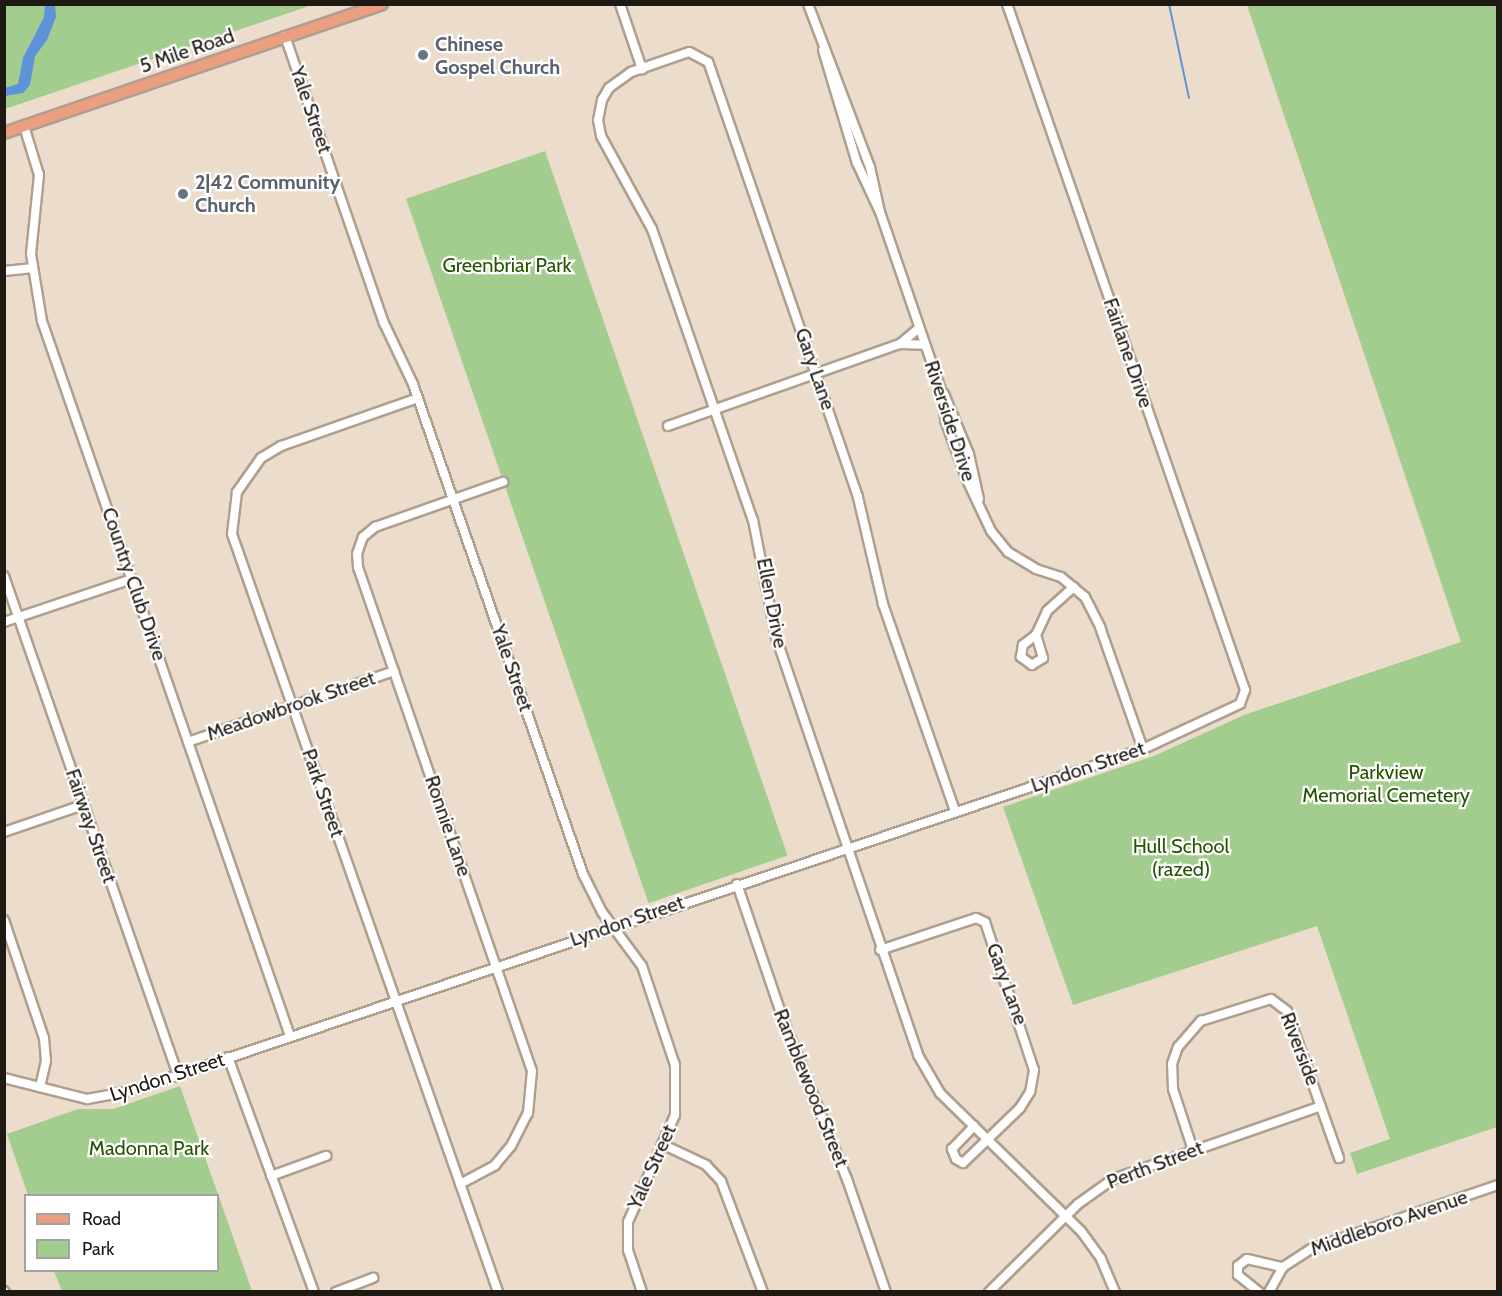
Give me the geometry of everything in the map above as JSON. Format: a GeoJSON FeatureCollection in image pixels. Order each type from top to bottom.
{"type":"FeatureCollection","features":[{"type":"Feature","properties":{"kind":"main road","name":"5 Mile Road"},"geometry":{"type":"LineString","coordinates":[[4,133],[382,4]]}},
{"type":"Feature","properties":{"kind":"street"},"geometry":{"type":"LineString","coordinates":[[620,4],[642,69]]}},
{"type":"Feature","properties":{"kind":"street","name":"Riverside Drive"},"geometry":{"type":"LineString","coordinates":[[808,4],[823,46],[844,91],[877,190],[880,212],[941,390],[945,420],[991,531],[1008,552],[1074,587],[1096,616],[1143,749]]}},
{"type":"Feature","properties":{"kind":"street","name":"Fairlane Drive"},"geometry":{"type":"LineString","coordinates":[[1007,4],[1245,690],[1242,702]]}},
{"type":"Feature","properties":{"kind":"street","name":"Yale Street"},"geometry":{"type":"LineString","coordinates":[[285,36],[384,323],[418,398],[584,874],[611,926],[642,966],[675,1065],[677,1106],[664,1145],[635,1200],[628,1222],[628,1250],[642,1292]]}},
{"type":"Feature","properties":{"kind":"street","name":"Gary Lane"},"geometry":{"type":"LineString","coordinates":[[642,69],[689,52],[708,62],[858,496],[884,604],[955,811]]}},
{"type":"Feature","properties":{"kind":"street","name":"Ellen Drive"},"geometry":{"type":"LineString","coordinates":[[642,69],[609,88],[598,110],[599,129],[611,160],[652,229],[759,540],[777,637],[880,950],[924,1071],[940,1093],[1091,1243],[1115,1292]]}},
{"type":"Feature","properties":{"kind":"street","name":"Country Club Drive"},"geometry":{"type":"LineString","coordinates":[[24,126],[40,184],[32,268],[42,321],[290,1036]]}},
{"type":"Feature","properties":{"kind":"street"},"geometry":{"type":"LineString","coordinates":[[4,271],[32,268]]}},
{"type":"Feature","properties":{"kind":"street"},"geometry":{"type":"LineString","coordinates":[[668,426],[900,344],[919,328]]}},
{"type":"Feature","properties":{"kind":"street"},"geometry":{"type":"LineString","coordinates":[[900,344],[925,345]]}},
{"type":"Feature","properties":{"kind":"street","name":"Park Street"},"geometry":{"type":"LineString","coordinates":[[418,398],[271,451],[247,472],[237,492],[232,534],[498,1292]]}},
{"type":"Feature","properties":{"kind":"street","name":"Ronnie Lane"},"geometry":{"type":"LineString","coordinates":[[460,1184],[484,1174],[503,1157],[524,1124],[532,1098],[531,1064],[358,567],[359,543],[380,525],[503,482]]}},
{"type":"Feature","properties":{"kind":"street","name":"Fairway Street"},"geometry":{"type":"LineString","coordinates":[[4,576],[178,1075]]}},
{"type":"Feature","properties":{"kind":"street"},"geometry":{"type":"LineString","coordinates":[[4,622],[132,579]]}},
{"type":"Feature","properties":{"kind":"street"},"geometry":{"type":"LineString","coordinates":[[1036,634],[1047,611],[1074,587]]}},
{"type":"Feature","properties":{"kind":"street","name":"Meadowbrook Street"},"geometry":{"type":"LineString","coordinates":[[188,742],[394,671]]}},
{"type":"Feature","properties":{"kind":"street","name":"Lyndon Street"},"geometry":{"type":"LineString","coordinates":[[4,1078],[71,1096],[101,1099],[178,1075],[497,964],[1143,749],[1242,702]]}},
{"type":"Feature","properties":{"kind":"street"},"geometry":{"type":"LineString","coordinates":[[4,832],[83,805]]}},
{"type":"Feature","properties":{"kind":"street","name":"Ramblewood Street"},"geometry":{"type":"LineString","coordinates":[[736,884],[886,1292]]}},
{"type":"Feature","properties":{"kind":"street","name":"Gary Lane"},"geometry":{"type":"LineString","coordinates":[[880,950],[976,918],[985,922],[1034,1070],[1025,1101],[989,1142]]}},
{"type":"Feature","properties":{"kind":"street"},"geometry":{"type":"LineString","coordinates":[[4,920],[8,943],[44,1038],[46,1062],[40,1087]]}},
{"type":"Feature","properties":{"kind":"street","name":"Riverside"},"geometry":{"type":"LineString","coordinates":[[1193,1150],[1173,1089],[1172,1064],[1188,1032],[1217,1015],[1266,999],[1282,1004],[1321,1106]]}},
{"type":"Feature","properties":{"kind":"street"},"geometry":{"type":"LineString","coordinates":[[228,1057],[314,1292]]}},
{"type":"Feature","properties":{"kind":"street"},"geometry":{"type":"LineString","coordinates":[[1321,1106],[1339,1158]]}},
{"type":"Feature","properties":{"kind":"street","name":"Perth Street"},"geometry":{"type":"LineString","coordinates":[[989,1292],[1001,1288],[1066,1216],[1113,1179],[1321,1106]]}},
{"type":"Feature","properties":{"kind":"street"},"geometry":{"type":"LineString","coordinates":[[974,1126],[952,1149],[963,1163],[989,1142]]}},
{"type":"Feature","properties":{"kind":"street"},"geometry":{"type":"LineString","coordinates":[[664,1145],[706,1165],[721,1181],[763,1292]]}},
{"type":"Feature","properties":{"kind":"street"},"geometry":{"type":"LineString","coordinates":[[271,1176],[326,1156]]}},
{"type":"Feature","properties":{"kind":"street","name":"Middleboro Avenue"},"geometry":{"type":"LineString","coordinates":[[1271,1288],[1283,1267],[1311,1249],[1497,1185]]}},
{"type":"Feature","properties":{"kind":"street"},"geometry":{"type":"LineString","coordinates":[[1259,1292],[1238,1275],[1242,1261],[1283,1267]]}},
{"type":"Feature","properties":{"kind":"street"},"geometry":{"type":"LineString","coordinates":[[336,1292],[373,1278]]}},
{"type":"Feature","properties":{"kind":"green space"},"geometry":{"type":"Polygon","coordinates":[[[5,4],[312,5],[5,109],[5,4]]]}},
{"type":"Feature","properties":{"kind":"green space","name":"Parkview Memorial Cemetery"},"geometry":{"type":"Polygon","coordinates":[[[1247,5],[1497,5],[1497,1127],[1357,1174],[1350,1153],[1390,1139],[1317,926],[1073,1005],[1003,807],[1154,756],[1244,715],[1461,642],[1247,5]]]}},
{"type":"Feature","properties":{"kind":"green space","name":"Greenbriar Park"},"geometry":{"type":"Polygon","coordinates":[[[545,151],[788,855],[649,903],[406,199],[545,151]]]}},
{"type":"Feature","properties":{"kind":"green space","name":"Madonna Park"},"geometry":{"type":"Polygon","coordinates":[[[180,1086],[218,1194],[28,1194],[7,1134],[78,1109],[113,1109],[180,1086]]]}},
{"type":"Feature","properties":{"kind":"green space","name":"Madonna Park"},"geometry":{"type":"Polygon","coordinates":[[[219,1197],[252,1291],[62,1291],[54,1272],[219,1272],[219,1197]]]}},
{"type":"Feature","properties":{"kind":"water"},"geometry":{"type":"Polygon","coordinates":[[[45,5],[55,5],[56,17],[47,40],[35,56],[30,85],[23,93],[5,96],[5,88],[18,84],[23,58],[44,17],[45,5]]]}},
{"type":"Feature","properties":{"kind":"waterway"},"geometry":{"type":"LineString","coordinates":[[1169,4],[1189,98]]}},
{"type":"Feature","properties":{"kind":"place","name":"Chinese Gospel Church"},"geometry":{"type":"Point","coordinates":[423,55]}},
{"type":"Feature","properties":{"kind":"place","name":"2|42 Community Church"},"geometry":{"type":"Point","coordinates":[183,194]}},
{"type":"Feature","properties":{"kind":"park label","name":"Hull School (razed)"},"geometry":{"type":"Point","coordinates":[1181,858]}}]}
